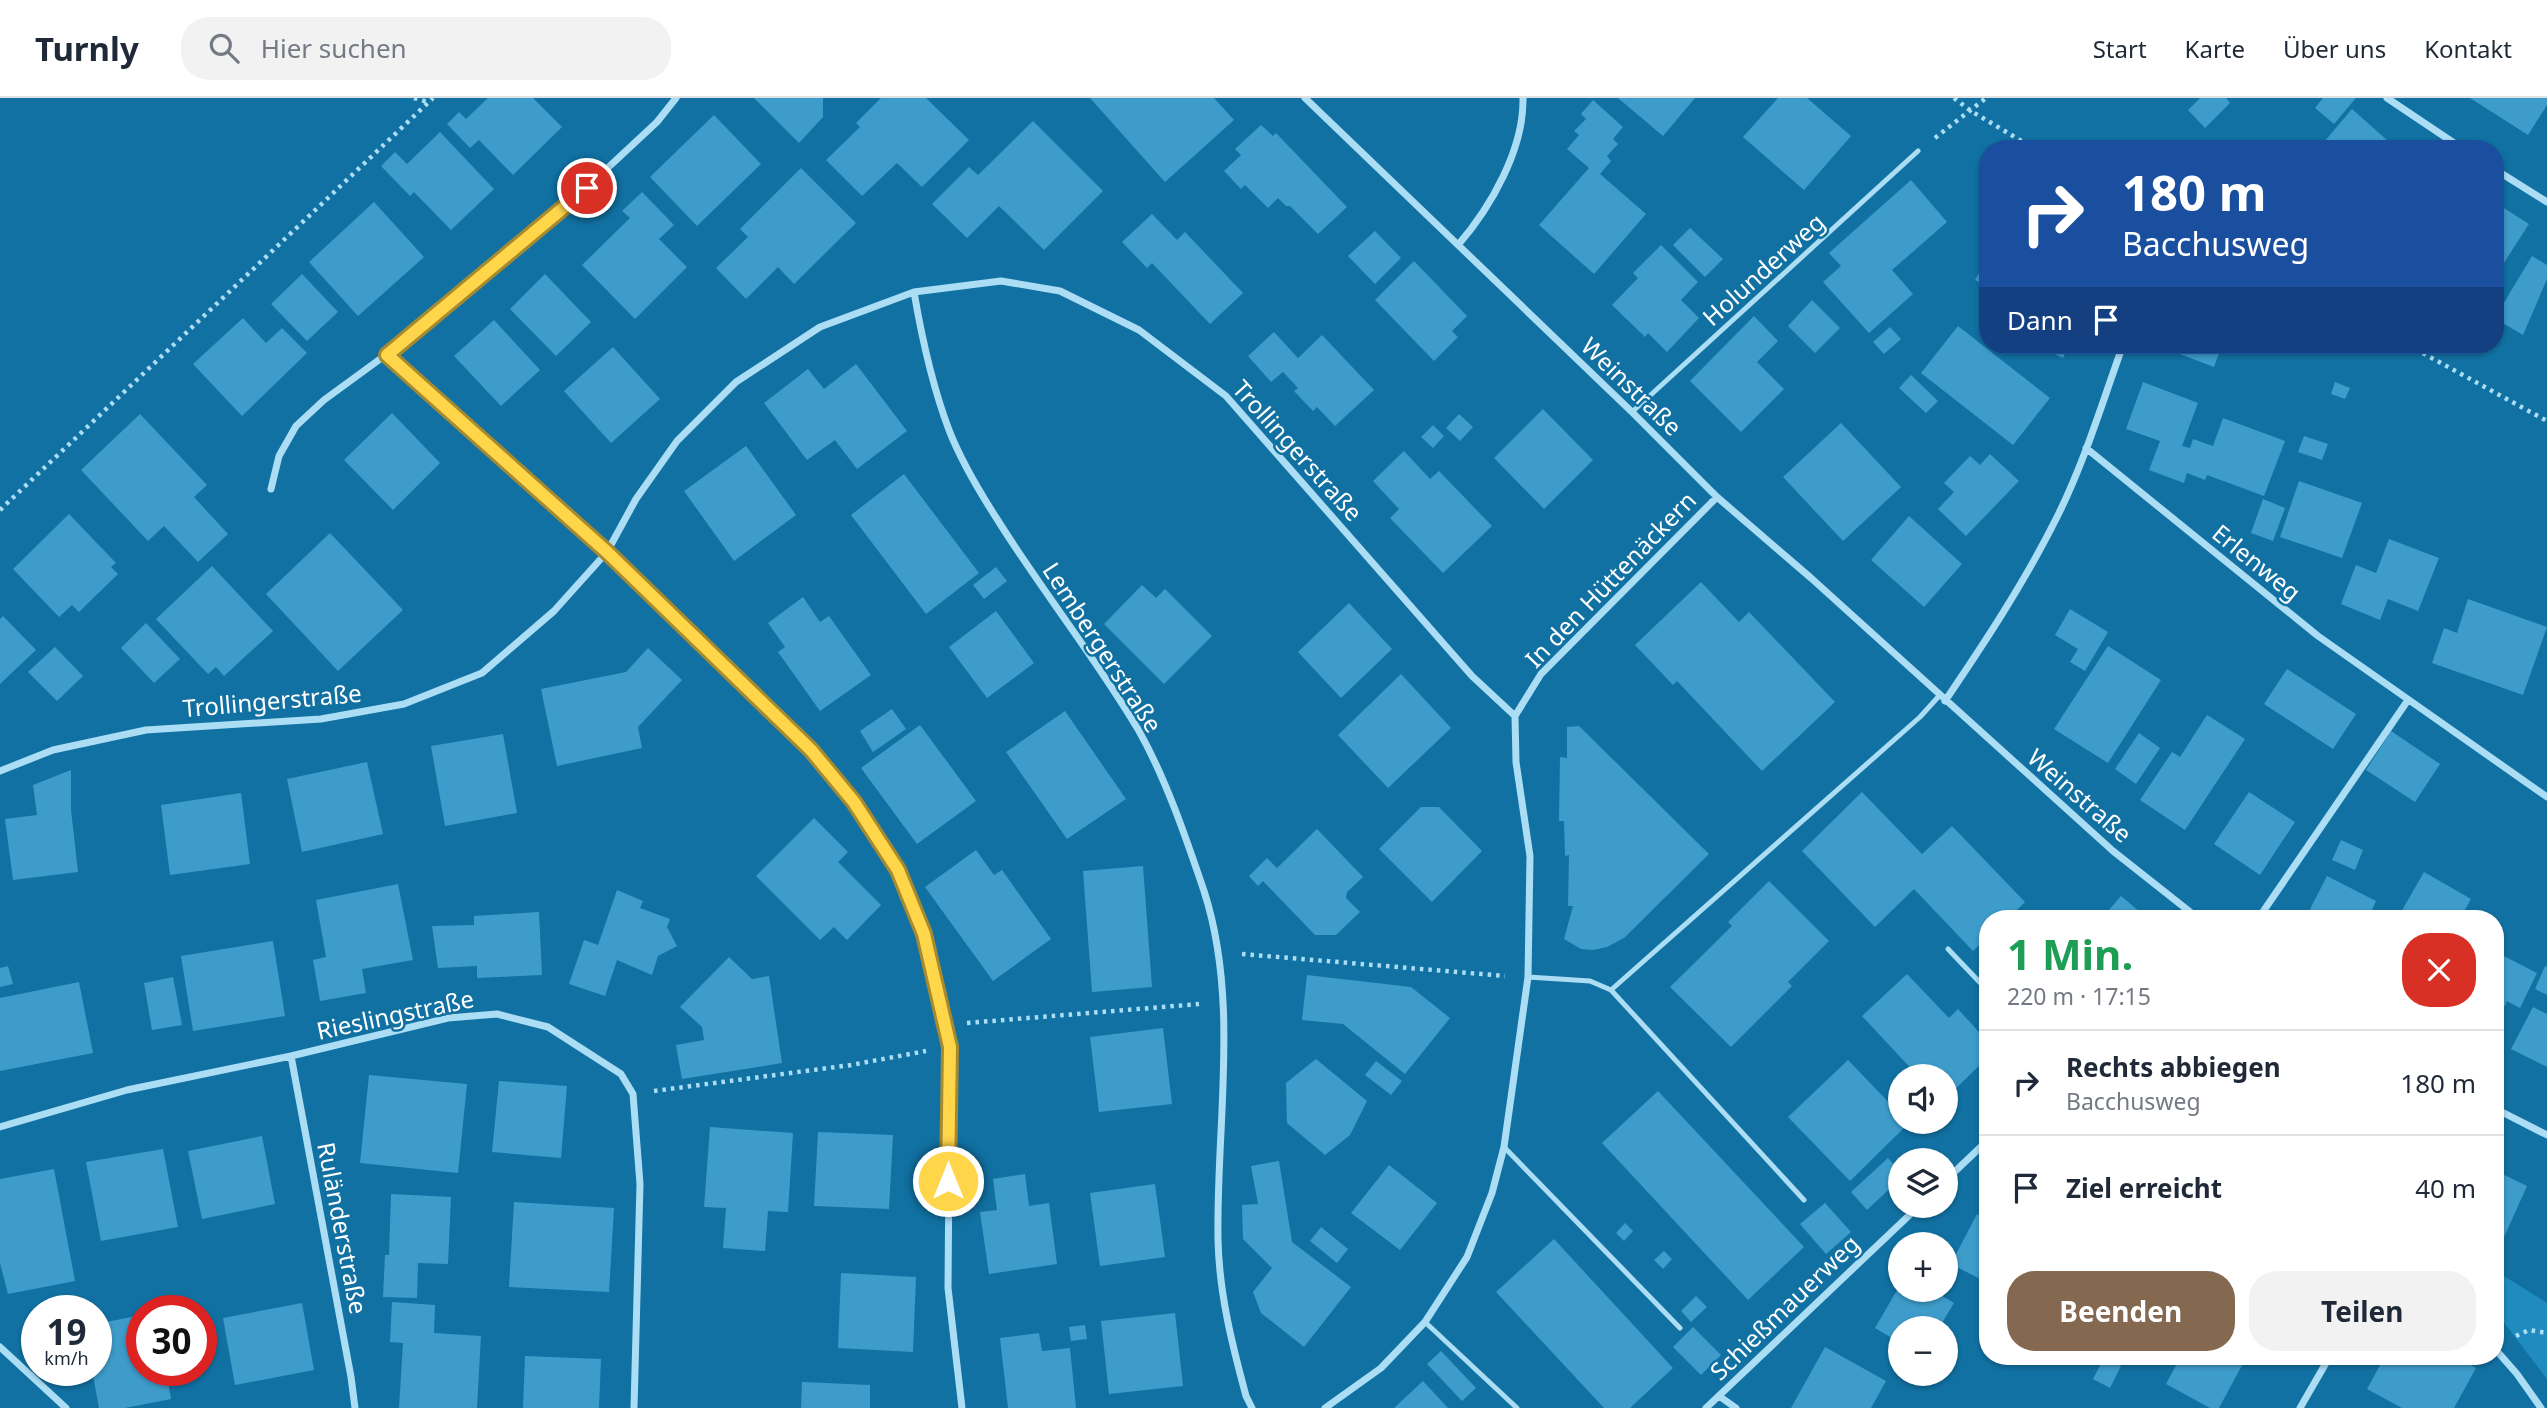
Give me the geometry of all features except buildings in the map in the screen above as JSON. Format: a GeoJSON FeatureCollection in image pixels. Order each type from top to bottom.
{"type":"FeatureCollection","features":[{"type":"Feature","properties":{"kind":"street"},"geometry":{"type":"LineString","coordinates":[[271,489],[279,456],[296,426],[324,400],[387,355],[569,204],[657,122],[676,98]]}},
{"type":"Feature","properties":{"kind":"street","name":"Weinstraße"},"geometry":{"type":"LineString","coordinates":[[1305,98],[1717,497],[1811,578],[2113,851],[2188,910]]}},
{"type":"Feature","properties":{"kind":"street"},"geometry":{"type":"LineString","coordinates":[[1458,245],[1474,226],[1512,158],[1523,110],[1523,98]]}},
{"type":"Feature","properties":{"kind":"street"},"geometry":{"type":"LineString","coordinates":[[2387,98],[2450,140]]}},
{"type":"Feature","properties":{"kind":"street"},"geometry":{"type":"LineString","coordinates":[[2504,175],[2547,202]]}},
{"type":"Feature","properties":{"kind":"street","name":"Trollingerstraße"},"geometry":{"type":"LineString","coordinates":[[0,771],[52,750],[146,730],[321,719],[404,705],[482,673],[554,611],[607,552],[636,499],[677,441],[736,382],[820,327],[914,292],[1001,281],[1060,291],[1139,330],[1226,396],[1472,676],[1516,716]]}},
{"type":"Feature","properties":{"kind":"street","name":"Lembergerstraße"},"geometry":{"type":"LineString","coordinates":[[914,292],[926,360],[950,432],[980,492],[1023,562],[1102,672],[1140,734],[1173,806],[1205,893],[1220,953],[1222,1002],[1218,1240],[1226,1319],[1246,1396],[1252,1408]]}},
{"type":"Feature","properties":{"kind":"street"},"geometry":{"type":"LineString","coordinates":[[1942,699],[2004,614],[2057,518],[2120,354]]}},
{"type":"Feature","properties":{"kind":"street"},"geometry":{"type":"LineString","coordinates":[[387,355],[607,552],[811,750],[854,802],[898,870],[924,934],[950,1047],[948,1288],[962,1408]]}},
{"type":"Feature","properties":{"kind":"street","name":"Erlenweg"},"geometry":{"type":"LineString","coordinates":[[2086,448],[2318,636],[2547,797]]}},
{"type":"Feature","properties":{"kind":"street","name":"In den Hüttenäckern"},"geometry":{"type":"LineString","coordinates":[[1516,716],[1541,674],[1717,497]]}},
{"type":"Feature","properties":{"kind":"street"},"geometry":{"type":"LineString","coordinates":[[2264,910],[2408,700]]}},
{"type":"Feature","properties":{"kind":"street"},"geometry":{"type":"LineString","coordinates":[[1325,1408],[1381,1368],[1425,1322],[1467,1257],[1492,1193],[1504,1147],[1528,977],[1530,856],[1516,762],[1516,716]]}},
{"type":"Feature","properties":{"kind":"street","name":"Rieslingstraße"},"geometry":{"type":"LineString","coordinates":[[0,1127],[127,1090],[290,1056],[448,1018],[497,1014],[548,1027],[621,1074],[633,1094]]}},
{"type":"Feature","properties":{"kind":"street","name":"Ruländerstraße"},"geometry":{"type":"LineString","coordinates":[[290,1056],[355,1408]]}},
{"type":"Feature","properties":{"kind":"street"},"geometry":{"type":"LineString","coordinates":[[633,1094],[640,1184],[634,1408]]}},
{"type":"Feature","properties":{"kind":"street"},"geometry":{"type":"LineString","coordinates":[[2504,1113],[2547,1135]]}},
{"type":"Feature","properties":{"kind":"street"},"geometry":{"type":"LineString","coordinates":[[1958,1169],[1979,1149]]}},
{"type":"Feature","properties":{"kind":"street","name":"Schießmauerweg"},"geometry":{"type":"LineString","coordinates":[[1706,1408],[1906,1218]]}},
{"type":"Feature","properties":{"kind":"street"},"geometry":{"type":"LineString","coordinates":[[0,1347],[66,1408]]}},
{"type":"Feature","properties":{"kind":"street"},"geometry":{"type":"LineString","coordinates":[[2504,1359],[2541,1408]]}},
{"type":"Feature","properties":{"kind":"street"},"geometry":{"type":"LineString","coordinates":[[2300,1408],[2325,1365]]}},
{"type":"Feature","properties":{"kind":"street"},"geometry":{"type":"LineString","coordinates":[[1719,1396],[1736,1408]]}},
{"type":"Feature","properties":{"kind":"lane","name":"Holunderweg"},"geometry":{"type":"LineString","coordinates":[[1632,412],[1918,151]]}},
{"type":"Feature","properties":{"kind":"lane"},"geometry":{"type":"LineString","coordinates":[[1611,990],[1942,699]]}},
{"type":"Feature","properties":{"kind":"lane"},"geometry":{"type":"LineString","coordinates":[[1948,949],[1979,982]]}},
{"type":"Feature","properties":{"kind":"lane"},"geometry":{"type":"LineString","coordinates":[[1528,977],[1590,981],[1611,990],[1804,1199]]}},
{"type":"Feature","properties":{"kind":"lane"},"geometry":{"type":"LineString","coordinates":[[1504,1147],[1680,1328]]}},
{"type":"Feature","properties":{"kind":"lane"},"geometry":{"type":"LineString","coordinates":[[1425,1322],[1517,1408]]}},
{"type":"Feature","properties":{"kind":"path"},"geometry":{"type":"LineString","coordinates":[[414,98],[428,103]]}},
{"type":"Feature","properties":{"kind":"path"},"geometry":{"type":"LineString","coordinates":[[0,510],[433,98]]}},
{"type":"Feature","properties":{"kind":"path"},"geometry":{"type":"LineString","coordinates":[[1954,98],[2020,140]]}},
{"type":"Feature","properties":{"kind":"path"},"geometry":{"type":"LineString","coordinates":[[1918,151],[1986,98]]}},
{"type":"Feature","properties":{"kind":"path"},"geometry":{"type":"LineString","coordinates":[[2424,354],[2547,421]]}},
{"type":"Feature","properties":{"kind":"path"},"geometry":{"type":"LineString","coordinates":[[1220,953],[1528,977]]}},
{"type":"Feature","properties":{"kind":"path"},"geometry":{"type":"LineString","coordinates":[[946,1025],[1222,1002]]}},
{"type":"Feature","properties":{"kind":"path"},"geometry":{"type":"LineString","coordinates":[[633,1094],[852,1065],[950,1047]]}},
{"type":"Feature","properties":{"kind":"path"},"geometry":{"type":"LineString","coordinates":[[2507,1339],[2529,1330],[2547,1333]]}},
{"type":"Feature","properties":{"kind":"shaded area"},"geometry":{"type":"Polygon","coordinates":[[[2504,1276],[2547,1303],[2547,1379],[2504,1323],[2504,1276]]]}},
{"type":"Feature","properties":{"kind":"route"},"geometry":{"type":"LineString","coordinates":[[587,188],[387,355],[607,552],[811,750],[854,802],[898,870],[924,934],[950,1047],[948,1181]]}}]}
